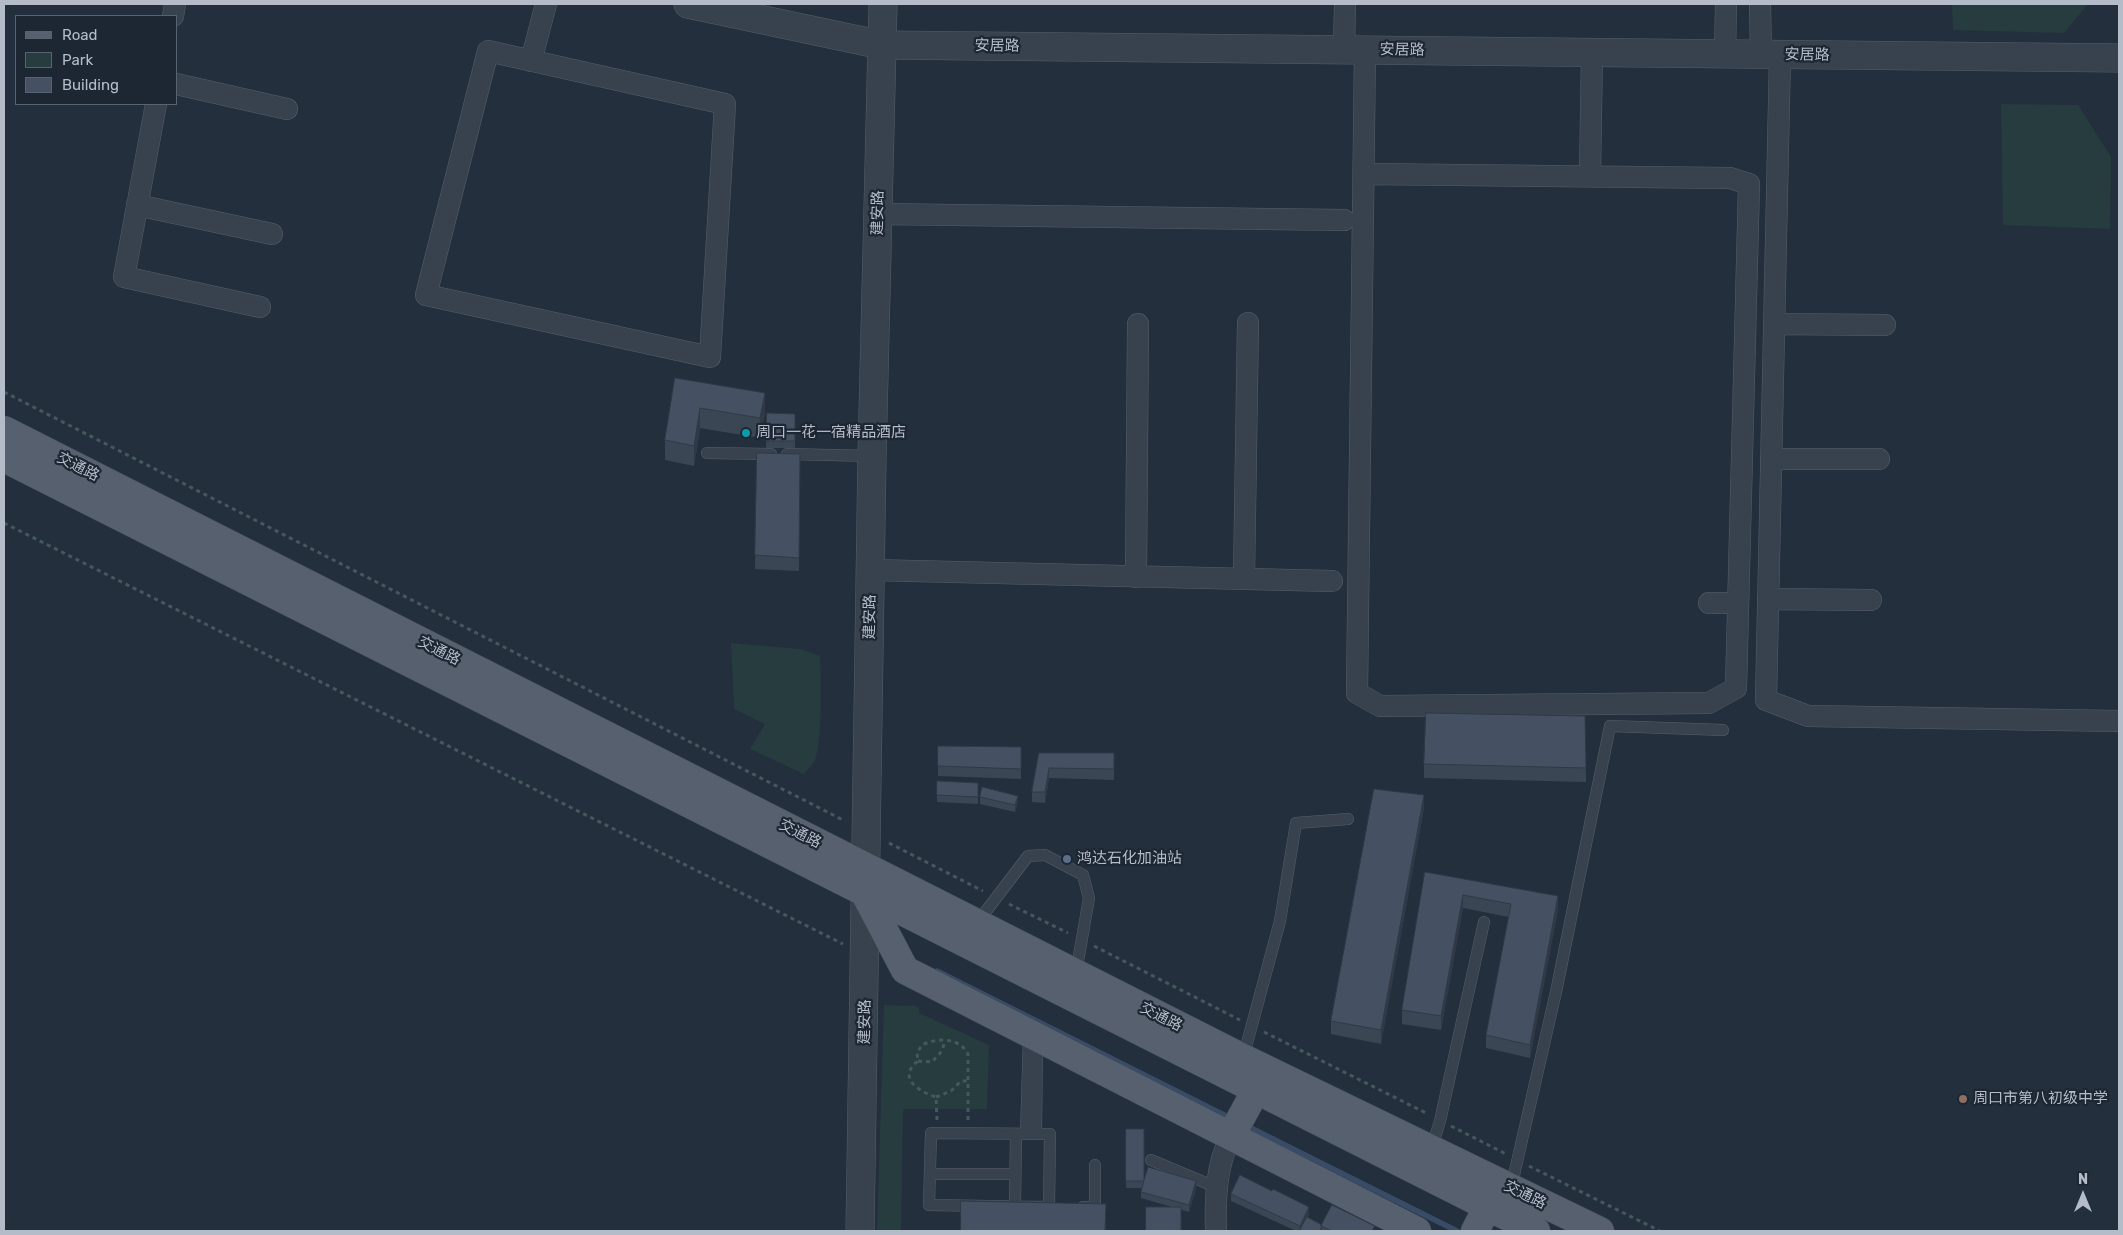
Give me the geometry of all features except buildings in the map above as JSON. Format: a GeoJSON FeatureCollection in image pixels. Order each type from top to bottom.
{"type":"FeatureCollection","features":[{"type":"Feature","properties":{"kind":"main road","name":"交通路"},"geometry":{"type":"LineString","coordinates":[[4,430],[865,881],[1256,1090],[1481,1220],[1536,1231]]}},
{"type":"Feature","properties":{"kind":"main road","name":"交通路"},"geometry":{"type":"LineString","coordinates":[[4,458],[865,881],[977,923],[1243,1058],[1600,1231]]}},
{"type":"Feature","properties":{"kind":"main road"},"geometry":{"type":"LineString","coordinates":[[865,881],[905,970],[1418,1231]]}},
{"type":"Feature","properties":{"kind":"main road"},"geometry":{"type":"LineString","coordinates":[[1231,1136],[1256,1090]]}},
{"type":"Feature","properties":{"kind":"street"},"geometry":{"type":"LineString","coordinates":[[531,61],[546,4]]}},
{"type":"Feature","properties":{"kind":"street","name":"安居路"},"geometry":{"type":"LineString","coordinates":[[688,4],[882,45],[2119,58]]}},
{"type":"Feature","properties":{"kind":"street","name":"建安路"},"geometry":{"type":"LineString","coordinates":[[860,1231],[866,956],[865,881],[872,456],[883,4]]}},
{"type":"Feature","properties":{"kind":"street"},"geometry":{"type":"LineString","coordinates":[[1345,4],[1354,50],[1364,174],[1357,693],[1380,706],[1709,703],[1736,688],[1749,184],[1730,178],[1364,174]]}},
{"type":"Feature","properties":{"kind":"street"},"geometry":{"type":"LineString","coordinates":[[1725,53],[1726,4]]}},
{"type":"Feature","properties":{"kind":"street"},"geometry":{"type":"LineString","coordinates":[[1760,4],[1770,54],[1774,324],[1766,700],[1808,716],[2119,721]]}},
{"type":"Feature","properties":{"kind":"street"},"geometry":{"type":"LineString","coordinates":[[488,51],[531,61],[724,104],[710,357],[426,296],[488,51]]}},
{"type":"Feature","properties":{"kind":"street"},"geometry":{"type":"LineString","coordinates":[[1590,176],[1592,52]]}},
{"type":"Feature","properties":{"kind":"street"},"geometry":{"type":"LineString","coordinates":[[178,84],[287,109]]}},
{"type":"Feature","properties":{"kind":"street"},"geometry":{"type":"LineString","coordinates":[[156,105],[124,278],[260,307]]}},
{"type":"Feature","properties":{"kind":"street"},"geometry":{"type":"LineString","coordinates":[[137,205],[272,234]]}},
{"type":"Feature","properties":{"kind":"street"},"geometry":{"type":"LineString","coordinates":[[878,214],[1344,220]]}},
{"type":"Feature","properties":{"kind":"street"},"geometry":{"type":"LineString","coordinates":[[1244,579],[1248,323]]}},
{"type":"Feature","properties":{"kind":"street"},"geometry":{"type":"LineString","coordinates":[[1136,577],[1138,324]]}},
{"type":"Feature","properties":{"kind":"street"},"geometry":{"type":"LineString","coordinates":[[1774,324],[1885,325]]}},
{"type":"Feature","properties":{"kind":"street"},"geometry":{"type":"LineString","coordinates":[[1770,459],[1879,459]]}},
{"type":"Feature","properties":{"kind":"street"},"geometry":{"type":"LineString","coordinates":[[871,570],[1332,581]]}},
{"type":"Feature","properties":{"kind":"street"},"geometry":{"type":"LineString","coordinates":[[1768,599],[1871,600]]}},
{"type":"Feature","properties":{"kind":"street"},"geometry":{"type":"LineString","coordinates":[[1709,603],[1738,603]]}},
{"type":"Feature","properties":{"kind":"street"},"geometry":{"type":"LineString","coordinates":[[1216,1231],[1221,1156],[1231,1136]]}},
{"type":"Feature","properties":{"kind":"lane"},"geometry":{"type":"LineString","coordinates":[[707,453],[872,456]]}},
{"type":"Feature","properties":{"kind":"lane"},"geometry":{"type":"LineString","coordinates":[[1511,1188],[1556,992],[1610,726],[1723,730]]}},
{"type":"Feature","properties":{"kind":"lane"},"geometry":{"type":"LineString","coordinates":[[1243,1058],[1280,921],[1296,823],[1348,819]]}},
{"type":"Feature","properties":{"kind":"lane"},"geometry":{"type":"LineString","coordinates":[[977,923],[1028,856],[1045,855],[1084,875],[1089,898],[1076,973]]}},
{"type":"Feature","properties":{"kind":"lane"},"geometry":{"type":"LineString","coordinates":[[1431,1150],[1440,1121],[1484,922]]}},
{"type":"Feature","properties":{"kind":"lane"},"geometry":{"type":"LineString","coordinates":[[1015,1206],[1016,1174],[1026,1134],[1033,1035]]}},
{"type":"Feature","properties":{"kind":"lane"},"geometry":{"type":"LineString","coordinates":[[1058,1207],[1050,1134],[931,1133],[929,1205],[1058,1207],[1095,1207],[1094,1165]]}},
{"type":"Feature","properties":{"kind":"lane"},"geometry":{"type":"LineString","coordinates":[[1151,1160],[1218,1188]]}},
{"type":"Feature","properties":{"kind":"lane"},"geometry":{"type":"LineString","coordinates":[[930,1174],[1016,1174]]}},
{"type":"Feature","properties":{"kind":"path"},"geometry":{"type":"LineString","coordinates":[[4,392],[866,832],[1660,1231]]}},
{"type":"Feature","properties":{"kind":"path"},"geometry":{"type":"LineString","coordinates":[[4,522],[866,956]]}},
{"type":"Feature","properties":{"kind":"path"},"geometry":{"type":"LineString","coordinates":[[918,1061],[917,1053],[922,1045],[929,1041],[945,1041],[964,1046],[970,1063],[968,1133]]}},
{"type":"Feature","properties":{"kind":"path"},"geometry":{"type":"LineString","coordinates":[[945,1041],[942,1052],[932,1062],[918,1061],[913,1064],[910,1079],[922,1092],[936,1097],[952,1091],[961,1082],[969,1082]]}},
{"type":"Feature","properties":{"kind":"path"},"geometry":{"type":"LineString","coordinates":[[936,1097],[937,1133]]}},
{"type":"Feature","properties":{"kind":"green space"},"geometry":{"type":"Polygon","coordinates":[[[1952,4],[2088,4],[2064,33],[1953,30],[1952,4]]]}},
{"type":"Feature","properties":{"kind":"green space"},"geometry":{"type":"Polygon","coordinates":[[[2001,104],[2078,105],[2111,157],[2110,229],[2003,225],[2001,104]]]}},
{"type":"Feature","properties":{"kind":"green space"},"geometry":{"type":"Polygon","coordinates":[[[731,643],[800,649],[820,656],[821,710],[819,741],[814,762],[804,774],[750,749],[765,724],[734,709],[731,643]]]}},
{"type":"Feature","properties":{"kind":"green space"},"geometry":{"type":"Polygon","coordinates":[[[884,1005],[915,1006],[919,1008],[919,1013],[989,1045],[987,1109],[903,1109],[901,1231],[877,1231],[884,1005]]]}},
{"type":"Feature","properties":{"kind":"waterway"},"geometry":{"type":"LineString","coordinates":[[937,971],[1232,1119]]}},
{"type":"Feature","properties":{"kind":"waterway"},"geometry":{"type":"LineString","coordinates":[[1245,1125],[1457,1231]]}},
{"type":"Feature","properties":{"kind":"place","name":"周口一花一宿精品酒店"},"geometry":{"type":"Point","coordinates":[746,433]}},
{"type":"Feature","properties":{"kind":"place","name":"鸿达石化加油站"},"geometry":{"type":"Point","coordinates":[1067,859]}},
{"type":"Feature","properties":{"kind":"place","name":"周口市第八初级中学"},"geometry":{"type":"Point","coordinates":[1963,1099]}}]}
